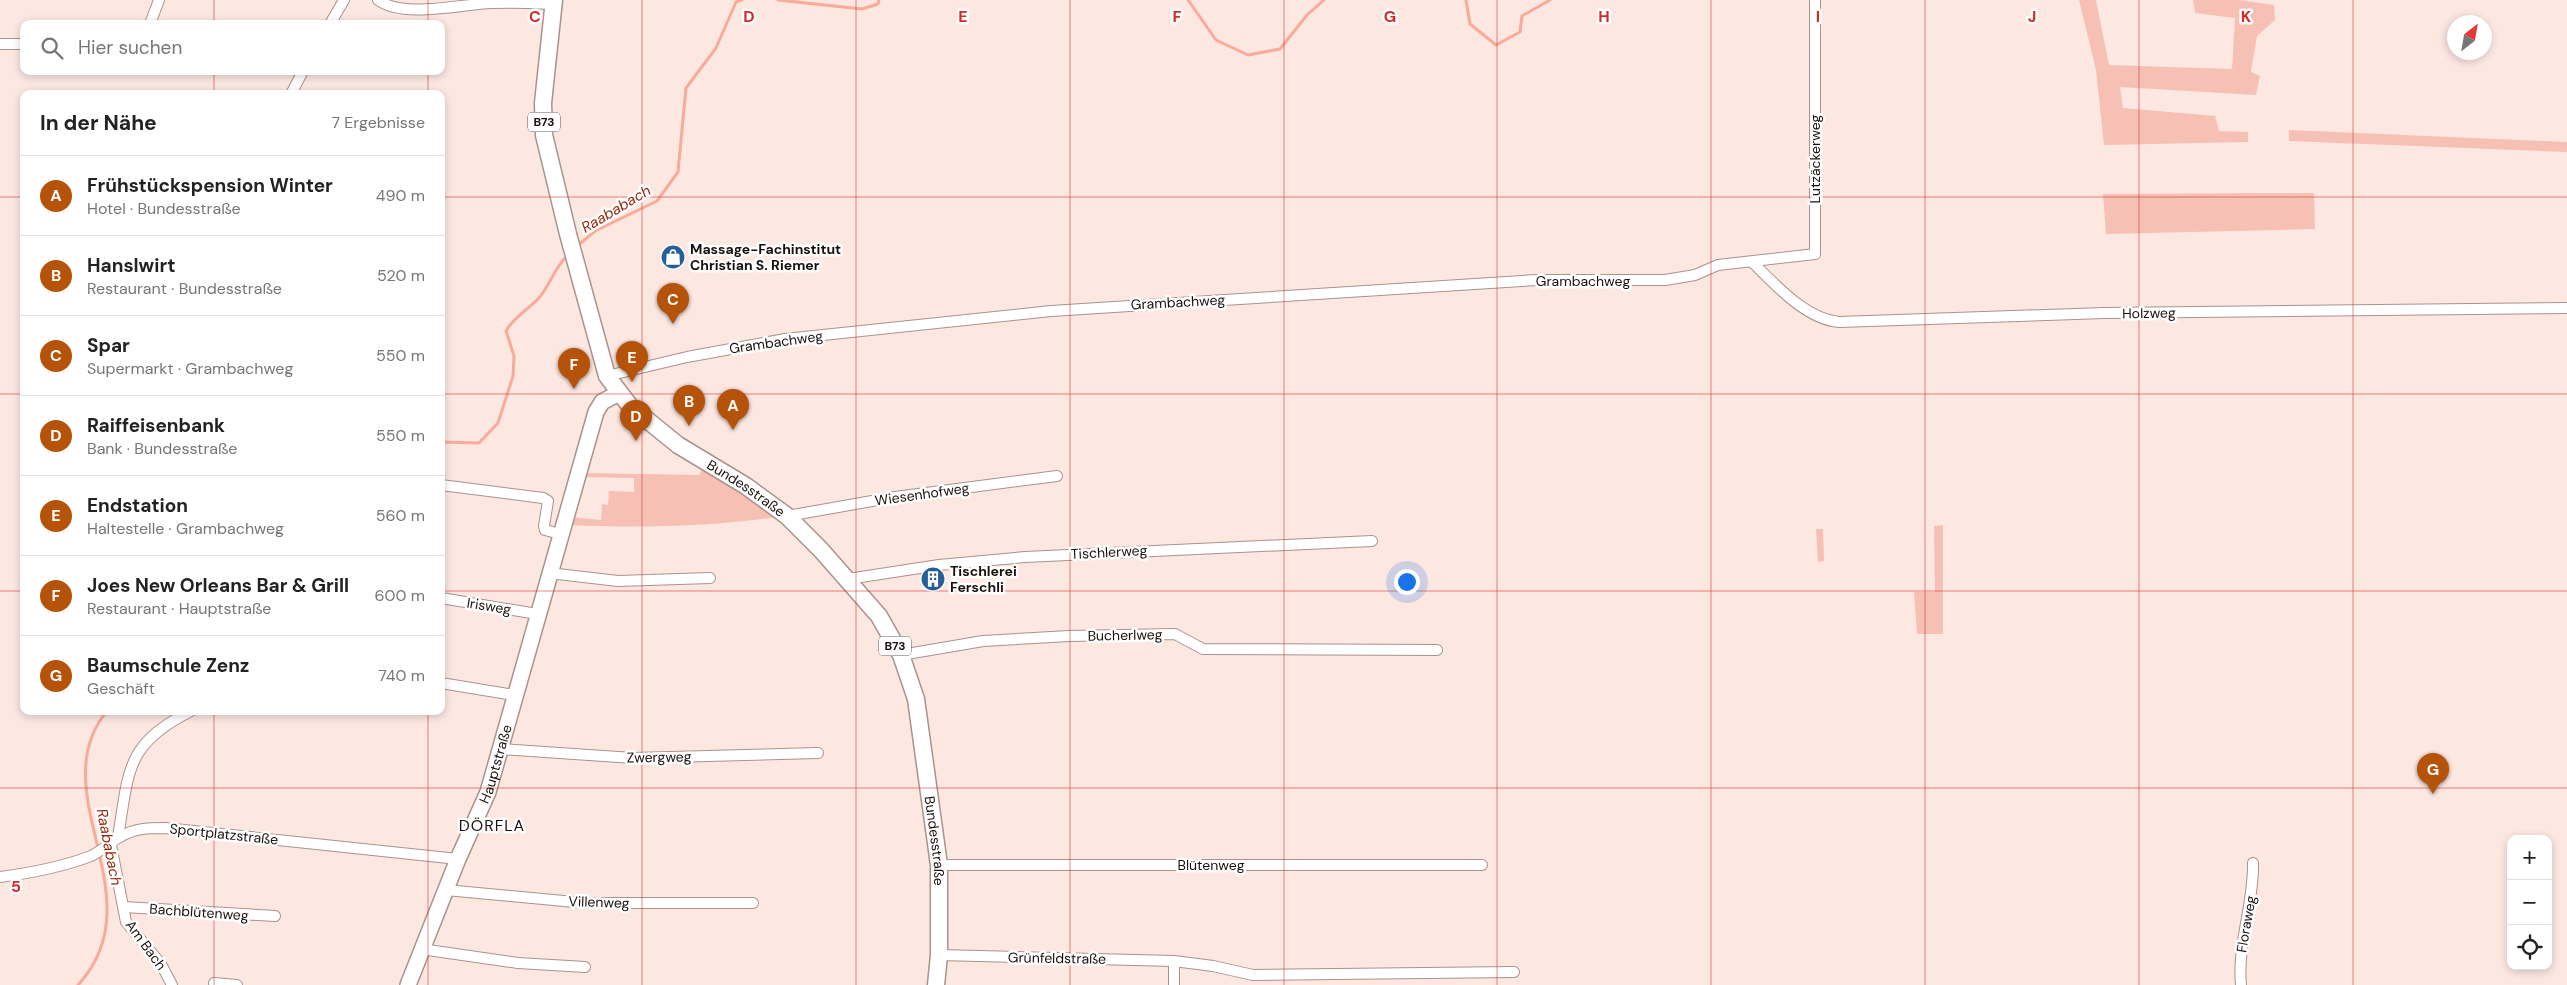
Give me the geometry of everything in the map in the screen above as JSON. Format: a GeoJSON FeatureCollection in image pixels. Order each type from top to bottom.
{"type":"FeatureCollection","features":[{"type":"Feature","properties":{"kind":"main road","name":"Bundesstraße"},"geometry":{"type":"LineString","coordinates":[[554,2],[543,104],[544,135],[569,237],[607,376],[619,393],[642,418],[678,445],[746,486],[787,516],[848,579],[879,616],[900,655],[916,699],[939,865],[939,956],[936,985]]}},
{"type":"Feature","properties":{"kind":"main road","name":"Hauptstraße"},"geometry":{"type":"LineString","coordinates":[[408,985],[458,859],[488,792],[548,573],[596,412],[602,402],[619,393]]}},
{"type":"Feature","properties":{"kind":"street"},"geometry":{"type":"LineString","coordinates":[[151,20],[158,0]]}},
{"type":"Feature","properties":{"kind":"street"},"geometry":{"type":"LineString","coordinates":[[332,20],[344,0]]}},
{"type":"Feature","properties":{"kind":"street"},"geometry":{"type":"LineString","coordinates":[[378,0],[387,6],[403,9],[490,3],[554,2]]}},
{"type":"Feature","properties":{"kind":"street","name":"Lutzäckerweg"},"geometry":{"type":"LineString","coordinates":[[1752,262],[1815,254],[1815,0]]}},
{"type":"Feature","properties":{"kind":"street"},"geometry":{"type":"LineString","coordinates":[[0,44],[20,44]]}},
{"type":"Feature","properties":{"kind":"street"},"geometry":{"type":"LineString","coordinates":[[293,90],[301,75]]}},
{"type":"Feature","properties":{"kind":"street","name":"Holzweg"},"geometry":{"type":"LineString","coordinates":[[1752,262],[1814,315],[1826,321],[1840,322],[2104,313],[2567,308]]}},
{"type":"Feature","properties":{"kind":"street","name":"Grambachweg"},"geometry":{"type":"LineString","coordinates":[[607,376],[687,357],[777,340],[1051,310],[1537,280],[1665,280],[1695,276],[1718,265],[1752,262]]}},
{"type":"Feature","properties":{"kind":"street","name":"Wiesenhofweg"},"geometry":{"type":"LineString","coordinates":[[787,516],[895,497],[1057,476]]}},
{"type":"Feature","properties":{"kind":"street"},"geometry":{"type":"LineString","coordinates":[[445,486],[543,498],[548,501],[549,508],[544,526],[545,530],[560,534]]}},
{"type":"Feature","properties":{"kind":"street","name":"Tischlerweg"},"geometry":{"type":"LineString","coordinates":[[848,579],[939,565],[1024,556],[1372,540]]}},
{"type":"Feature","properties":{"kind":"street"},"geometry":{"type":"LineString","coordinates":[[548,573],[618,581],[710,578]]}},
{"type":"Feature","properties":{"kind":"street","name":"Irisweg"},"geometry":{"type":"LineString","coordinates":[[445,599],[537,614]]}},
{"type":"Feature","properties":{"kind":"street","name":"Bucherlweg"},"geometry":{"type":"LineString","coordinates":[[900,655],[983,641],[1069,636],[1176,634],[1203,649],[1437,650]]}},
{"type":"Feature","properties":{"kind":"street"},"geometry":{"type":"LineString","coordinates":[[445,684],[514,695]]}},
{"type":"Feature","properties":{"kind":"street","name":"Am Bach"},"geometry":{"type":"LineString","coordinates":[[172,985],[161,964],[126,922],[111,844],[129,772],[140,748],[160,729],[185,715]]}},
{"type":"Feature","properties":{"kind":"street","name":"Zwergweg"},"geometry":{"type":"LineString","coordinates":[[500,749],[633,758],[818,753]]}},
{"type":"Feature","properties":{"kind":"street","name":"Sportplatzstraße"},"geometry":{"type":"LineString","coordinates":[[0,877],[36,872],[92,855],[140,828],[165,828],[458,859]]}},
{"type":"Feature","properties":{"kind":"street","name":"Floraweg"},"geometry":{"type":"LineString","coordinates":[[2241,985],[2239,965],[2253,886],[2253,863]]}},
{"type":"Feature","properties":{"kind":"street","name":"Blütenweg"},"geometry":{"type":"LineString","coordinates":[[939,865],[1482,865]]}},
{"type":"Feature","properties":{"kind":"street","name":"Villenweg"},"geometry":{"type":"LineString","coordinates":[[446,890],[585,903],[752,903]]}},
{"type":"Feature","properties":{"kind":"street","name":"Bachblütenweg"},"geometry":{"type":"LineString","coordinates":[[124,907],[275,916]]}},
{"type":"Feature","properties":{"kind":"street"},"geometry":{"type":"LineString","coordinates":[[422,949],[518,964],[585,966]]}},
{"type":"Feature","properties":{"kind":"street","name":"Grünfeldstraße"},"geometry":{"type":"LineString","coordinates":[[939,956],[1174,961],[1213,966],[1253,975],[1514,972]]}},
{"type":"Feature","properties":{"kind":"street"},"geometry":{"type":"LineString","coordinates":[[1174,961],[1174,985]]}},
{"type":"Feature","properties":{"kind":"street"},"geometry":{"type":"LineString","coordinates":[[1469,973],[1469,985]]}},
{"type":"Feature","properties":{"kind":"street"},"geometry":{"type":"LineString","coordinates":[[214,983],[237,985]]}},
{"type":"Feature","properties":{"kind":"shaded area"},"geometry":{"type":"Polygon","coordinates":[[[2079,0],[2096,0],[2109,65],[2232,69],[2235,18],[2195,13],[2193,0],[2239,0],[2274,5],[2275,20],[2257,36],[2251,72],[2260,76],[2256,95],[2120,87],[2123,108],[2215,116],[2219,131],[2248,132],[2248,142],[2104,145],[2096,70],[2079,0]]]}},
{"type":"Feature","properties":{"kind":"shaded area"},"geometry":{"type":"Polygon","coordinates":[[[2289,130],[2567,142],[2567,152],[2289,141],[2289,130]]]}},
{"type":"Feature","properties":{"kind":"shaded area"},"geometry":{"type":"Polygon","coordinates":[[[2314,193],[2315,229],[2106,234],[2103,194],[2314,193]]]}},
{"type":"Feature","properties":{"kind":"shaded area"},"geometry":{"type":"Polygon","coordinates":[[[702,470],[756,501],[777,517],[672,526],[568,525],[571,517],[601,520],[602,504],[608,505],[609,491],[634,492],[634,478],[583,477],[585,473],[699,475],[702,470]]]}},
{"type":"Feature","properties":{"kind":"shaded area"},"geometry":{"type":"Polygon","coordinates":[[[1943,525],[1943,634],[1917,634],[1914,592],[1935,592],[1934,526],[1943,525]]]}},
{"type":"Feature","properties":{"kind":"shaded area"},"geometry":{"type":"Polygon","coordinates":[[[1816,529],[1823,529],[1824,561],[1818,562],[1816,529]]]}},
{"type":"Feature","properties":{"kind":"waterway","name":"Raababach"},"geometry":{"type":"LineString","coordinates":[[576,247],[595,231],[657,201],[678,172],[686,88],[716,48],[736,2],[742,0]]}},
{"type":"Feature","properties":{"kind":"waterway","name":"Raababach"},"geometry":{"type":"LineString","coordinates":[[778,0],[862,9],[878,4],[879,0]]}},
{"type":"Feature","properties":{"kind":"waterway","name":"Raababach"},"geometry":{"type":"LineString","coordinates":[[1188,0],[1216,40],[1248,55],[1280,49],[1307,15],[1324,0]]}},
{"type":"Feature","properties":{"kind":"waterway","name":"Raababach"},"geometry":{"type":"LineString","coordinates":[[1466,0],[1470,24],[1496,45],[1520,32],[1522,16],[1550,0]]}},
{"type":"Feature","properties":{"kind":"waterway","name":"Raababach"},"geometry":{"type":"LineString","coordinates":[[445,442],[479,443],[498,423],[513,376],[514,356],[506,331],[516,318],[541,295],[559,265],[568,255]]}},
{"type":"Feature","properties":{"kind":"waterway","name":"Raababach"},"geometry":{"type":"LineString","coordinates":[[78,985],[99,952],[107,917],[105,881],[89,810],[85,776],[90,742],[105,715]]}},
{"type":"Feature","properties":{"kind":"place","name":"Massage-Fachinstitut Christian S. Riemer"},"geometry":{"type":"Point","coordinates":[673,257]}},
{"type":"Feature","properties":{"kind":"place","name":"Spar"},"geometry":{"type":"Point","coordinates":[673,324]}},
{"type":"Feature","properties":{"kind":"place","name":"Endstation"},"geometry":{"type":"Point","coordinates":[632,382]}},
{"type":"Feature","properties":{"kind":"place","name":"Joes New Orleans Bar & Grill"},"geometry":{"type":"Point","coordinates":[574,389]}},
{"type":"Feature","properties":{"kind":"place","name":"Hanslwirt"},"geometry":{"type":"Point","coordinates":[689,426]}},
{"type":"Feature","properties":{"kind":"place","name":"Frühstückspension Winter"},"geometry":{"type":"Point","coordinates":[733,430]}},
{"type":"Feature","properties":{"kind":"place","name":"Raiffeisenbank"},"geometry":{"type":"Point","coordinates":[636,441]}},
{"type":"Feature","properties":{"kind":"place","name":"Tischlerei Ferschli"},"geometry":{"type":"Point","coordinates":[933,579]}},
{"type":"Feature","properties":{"kind":"place","name":"Baumschule Zenz"},"geometry":{"type":"Point","coordinates":[2433,794]}},
{"type":"Feature","properties":{"kind":"district","name":"DÖRFLA"},"geometry":{"type":"Point","coordinates":[492,825]}}]}
